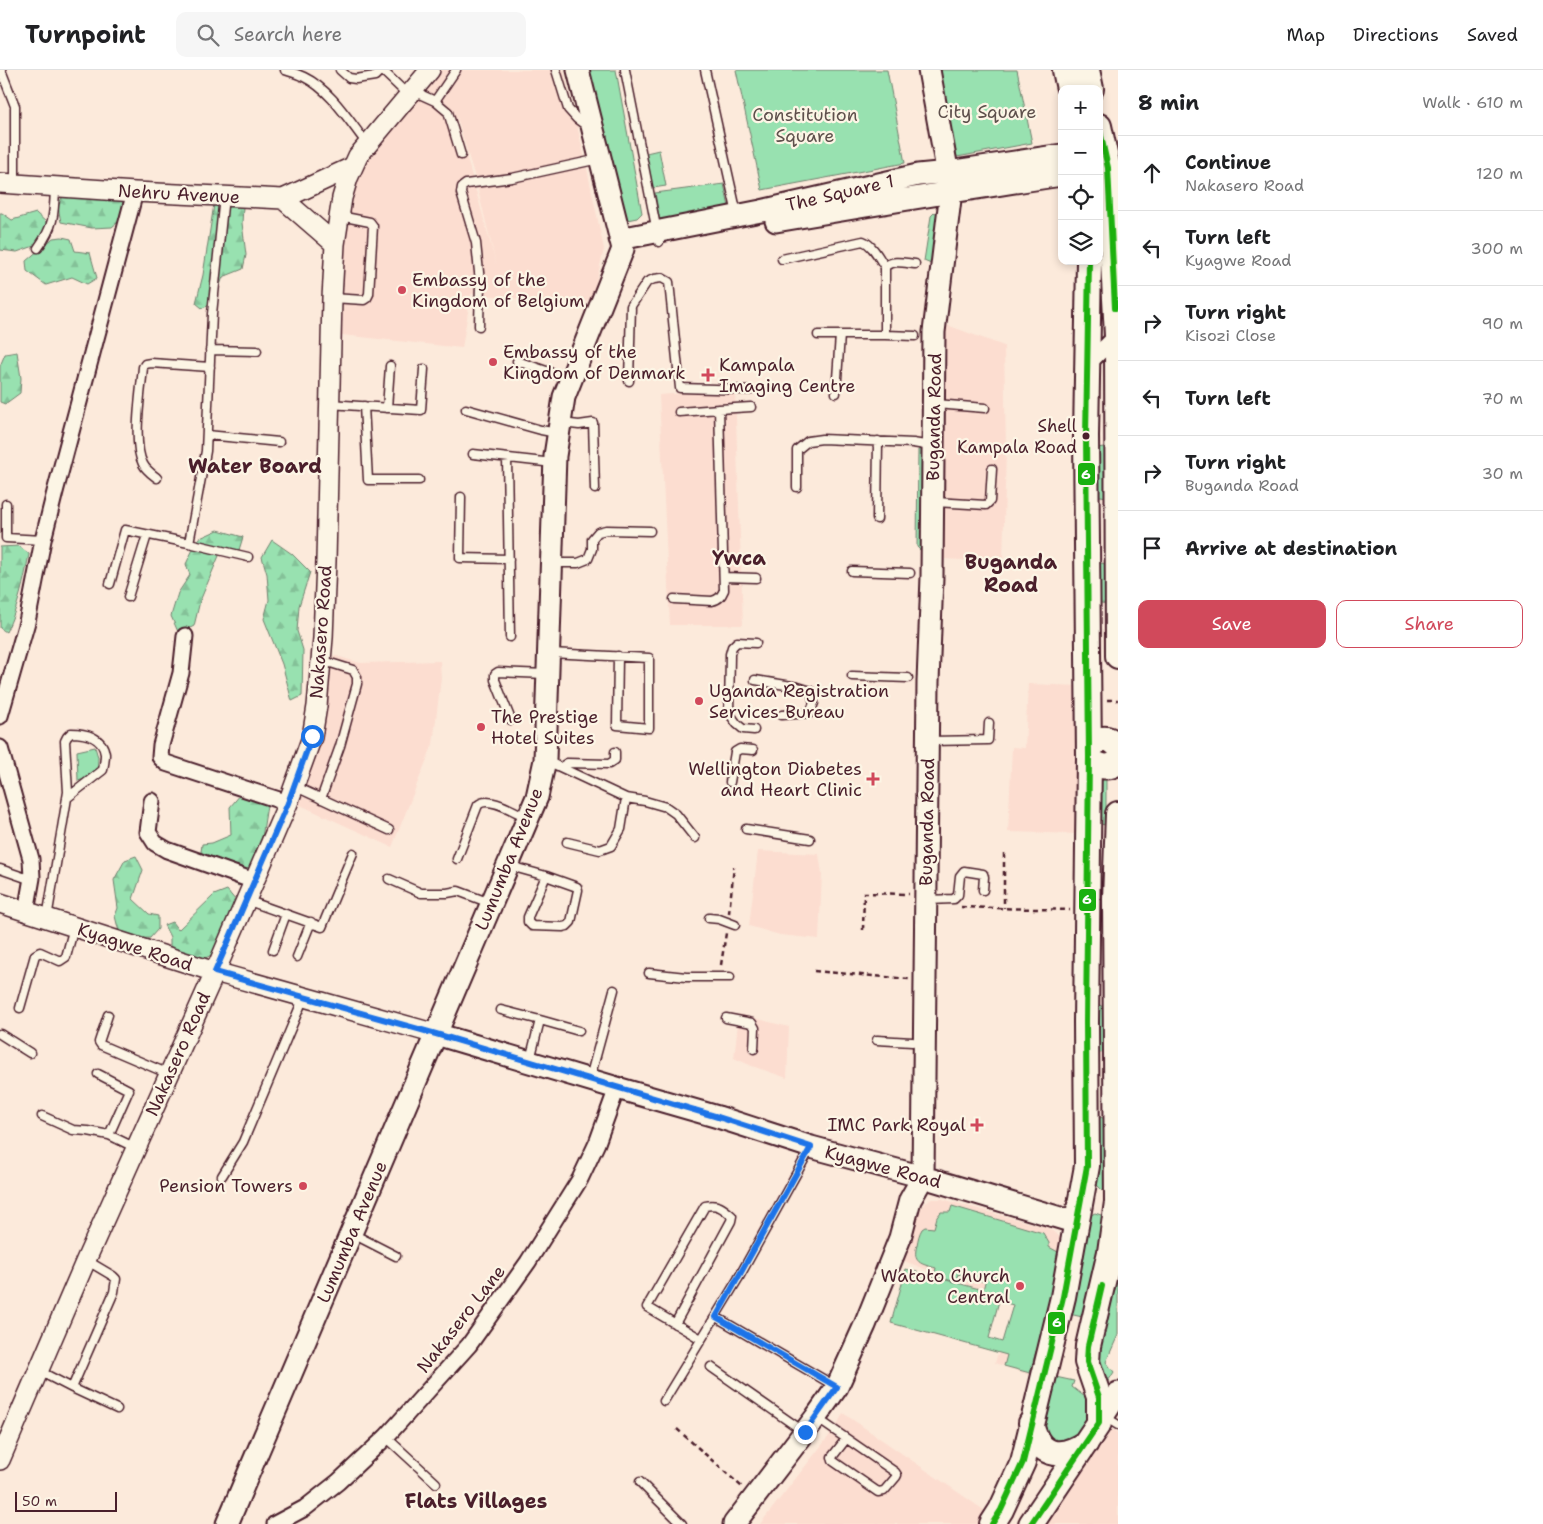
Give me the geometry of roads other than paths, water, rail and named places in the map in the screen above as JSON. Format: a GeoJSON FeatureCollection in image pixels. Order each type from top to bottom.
{"type":"FeatureCollection","features":[{"type":"Feature","properties":{"kind":"main road"},"geometry":{"type":"LineString","coordinates":[[578,70],[622,244]]}},
{"type":"Feature","properties":{"kind":"main road","name":"Buganda Road"},"geometry":{"type":"LineString","coordinates":[[734,1524],[837,1387],[865,1325],[900,1238],[910,1200],[923,1177],[918,897],[928,740],[932,577],[934,332],[949,182],[930,70]]}},
{"type":"Feature","properties":{"kind":"main road"},"geometry":{"type":"LineString","coordinates":[[1065,70],[1068,85]]}},
{"type":"Feature","properties":{"kind":"main road"},"geometry":{"type":"LineString","coordinates":[[1087,70],[1090,85]]}},
{"type":"Feature","properties":{"kind":"main road"},"geometry":{"type":"LineString","coordinates":[[1105,154],[1117,335],[1118,656]]}},
{"type":"Feature","properties":{"kind":"main road","name":"The Square 1"},"geometry":{"type":"LineString","coordinates":[[658,237],[739,227],[918,198],[949,182],[1058,156]]}},
{"type":"Feature","properties":{"kind":"main road","name":"The Square 1"},"geometry":{"type":"LineString","coordinates":[[622,244],[658,237],[737,216],[918,176],[949,182],[1058,175]]}},
{"type":"Feature","properties":{"kind":"main road","name":"Lumumba Avenue"},"geometry":{"type":"LineString","coordinates":[[227,1524],[537,796],[553,764],[548,653],[555,464],[564,397],[622,244]]}},
{"type":"Feature","properties":{"kind":"main road"},"geometry":{"type":"LineString","coordinates":[[992,1524],[1001,1510],[1022,1462],[1064,1297],[1087,1166],[1086,1022],[1089,753],[1086,436],[1089,265]]}},
{"type":"Feature","properties":{"kind":"main road"},"geometry":{"type":"LineString","coordinates":[[1089,753],[1095,742],[1100,739],[1112,740],[1118,746]]}},
{"type":"Feature","properties":{"kind":"main road"},"geometry":{"type":"LineString","coordinates":[[1089,753],[1098,766],[1110,767],[1118,762]]}},
{"type":"Feature","properties":{"kind":"main road"},"geometry":{"type":"LineString","coordinates":[[1107,1421],[1089,1370],[1087,1355],[1114,1253],[1117,1202],[1115,899],[1118,814]]}},
{"type":"Feature","properties":{"kind":"main road","name":"Kyagwe Road"},"geometry":{"type":"LineString","coordinates":[[436,1034],[718,1117],[811,1147],[923,1177],[1079,1214]]}},
{"type":"Feature","properties":{"kind":"main road"},"geometry":{"type":"LineString","coordinates":[[1079,1214],[1090,1199],[1095,1198],[1108,1202],[1116,1213]]}},
{"type":"Feature","properties":{"kind":"main road"},"geometry":{"type":"LineString","coordinates":[[1031,1524],[1086,1443],[1107,1421],[1118,1393]]}},
{"type":"Feature","properties":{"kind":"main road"},"geometry":{"type":"LineString","coordinates":[[1031,1423],[1038,1442],[1052,1453],[1067,1453],[1086,1443]]}},
{"type":"Feature","properties":{"kind":"street","name":"Nakasero Road"},"geometry":{"type":"LineString","coordinates":[[0,1460],[86,1260],[215,972],[291,795],[312,736],[321,660],[326,561],[332,298],[335,244],[339,216],[352,167],[368,144],[430,70]]}},
{"type":"Feature","properties":{"kind":"street"},"geometry":{"type":"LineString","coordinates":[[1105,154],[1118,193]]}},
{"type":"Feature","properties":{"kind":"street","name":"Nehru Avenue"},"geometry":{"type":"LineString","coordinates":[[7,184],[283,199],[352,167]]}},
{"type":"Feature","properties":{"kind":"street"},"geometry":{"type":"LineString","coordinates":[[0,716],[27,622],[55,492],[135,192]]}},
{"type":"Feature","properties":{"kind":"street"},"geometry":{"type":"LineString","coordinates":[[283,199],[335,244]]}},
{"type":"Feature","properties":{"kind":"street"},"geometry":{"type":"LineString","coordinates":[[1088,363],[1117,335]]}},
{"type":"Feature","properties":{"kind":"street"},"geometry":{"type":"LineString","coordinates":[[185,636],[181,673],[161,745],[160,757],[166,762],[291,795]]}},
{"type":"Feature","properties":{"kind":"street"},"geometry":{"type":"LineString","coordinates":[[0,748],[31,859],[32,878],[26,912]]}},
{"type":"Feature","properties":{"kind":"street"},"geometry":{"type":"LineString","coordinates":[[152,801],[148,832],[156,843],[167,850],[254,881]]}},
{"type":"Feature","properties":{"kind":"street","name":"Kyagwe Road"},"geometry":{"type":"LineString","coordinates":[[2,908],[48,918],[215,972],[436,1034]]}},
{"type":"Feature","properties":{"kind":"street","name":"Nakasero Lane"},"geometry":{"type":"LineString","coordinates":[[275,1524],[305,1508],[338,1482],[386,1437],[469,1344],[528,1262],[580,1179],[597,1143],[617,1088]]}},
{"type":"Feature","properties":{"kind":"lane"},"geometry":{"type":"LineString","coordinates":[[1,70],[15,106],[7,184]]}},
{"type":"Feature","properties":{"kind":"lane"},"geometry":{"type":"LineString","coordinates":[[285,70],[316,84],[335,102],[368,144]]}},
{"type":"Feature","properties":{"kind":"lane"},"geometry":{"type":"LineString","coordinates":[[340,70],[349,78],[356,79],[375,76],[382,70],[411,94],[435,101],[448,112],[461,155]]}},
{"type":"Feature","properties":{"kind":"lane"},"geometry":{"type":"LineString","coordinates":[[435,101],[456,70]]}},
{"type":"Feature","properties":{"kind":"lane"},"geometry":{"type":"LineString","coordinates":[[556,70],[568,109],[577,119],[594,131]]}},
{"type":"Feature","properties":{"kind":"lane"},"geometry":{"type":"LineString","coordinates":[[625,70],[658,237]]}},
{"type":"Feature","properties":{"kind":"lane"},"geometry":{"type":"LineString","coordinates":[[705,70],[737,216]]}},
{"type":"Feature","properties":{"kind":"lane"},"geometry":{"type":"LineString","coordinates":[[479,326],[480,282],[476,243],[461,193],[462,187],[466,184],[512,178],[600,159]]}},
{"type":"Feature","properties":{"kind":"lane"},"geometry":{"type":"LineString","coordinates":[[38,248],[48,234],[54,214],[55,188]]}},
{"type":"Feature","properties":{"kind":"lane"},"geometry":{"type":"LineString","coordinates":[[189,543],[206,451],[212,314],[224,196]]}},
{"type":"Feature","properties":{"kind":"lane"},"geometry":{"type":"LineString","coordinates":[[332,298],[364,300],[368,294],[373,226],[370,222],[339,216]]}},
{"type":"Feature","properties":{"kind":"lane"},"geometry":{"type":"LineString","coordinates":[[782,259],[863,240],[867,242],[885,267],[886,335]]}},
{"type":"Feature","properties":{"kind":"lane"},"geometry":{"type":"LineString","coordinates":[[885,267],[893,262],[915,264]]}},
{"type":"Feature","properties":{"kind":"lane"},"geometry":{"type":"LineString","coordinates":[[629,381],[631,306],[647,282],[662,278],[669,282],[680,388],[750,390]]}},
{"type":"Feature","properties":{"kind":"lane"},"geometry":{"type":"LineString","coordinates":[[818,335],[915,336]]}},
{"type":"Feature","properties":{"kind":"lane"},"geometry":{"type":"LineString","coordinates":[[836,393],[840,335]]}},
{"type":"Feature","properties":{"kind":"lane"},"geometry":{"type":"LineString","coordinates":[[210,350],[257,351]]}},
{"type":"Feature","properties":{"kind":"lane"},"geometry":{"type":"LineString","coordinates":[[517,361],[572,379]]}},
{"type":"Feature","properties":{"kind":"lane"},"geometry":{"type":"LineString","coordinates":[[157,478],[144,466],[138,452],[137,439],[143,368],[148,363],[210,366]]}},
{"type":"Feature","properties":{"kind":"lane"},"geometry":{"type":"LineString","coordinates":[[387,408],[390,366]]}},
{"type":"Feature","properties":{"kind":"lane"},"geometry":{"type":"LineString","coordinates":[[329,404],[421,410],[424,369]]}},
{"type":"Feature","properties":{"kind":"lane"},"geometry":{"type":"LineString","coordinates":[[934,404],[986,408]]}},
{"type":"Feature","properties":{"kind":"lane"},"geometry":{"type":"LineString","coordinates":[[364,406],[368,480],[420,480]]}},
{"type":"Feature","properties":{"kind":"lane"},"geometry":{"type":"LineString","coordinates":[[679,412],[751,407]]}},
{"type":"Feature","properties":{"kind":"lane"},"geometry":{"type":"LineString","coordinates":[[466,409],[540,430],[593,423],[595,489]]}},
{"type":"Feature","properties":{"kind":"lane"},"geometry":{"type":"LineString","coordinates":[[674,599],[712,601],[722,596],[724,590],[719,410]]}},
{"type":"Feature","properties":{"kind":"lane"},"geometry":{"type":"LineString","coordinates":[[207,435],[279,442]]}},
{"type":"Feature","properties":{"kind":"lane"},"geometry":{"type":"LineString","coordinates":[[797,487],[797,450],[808,441],[822,439],[913,443],[933,446]]}},
{"type":"Feature","properties":{"kind":"lane"},"geometry":{"type":"LineString","coordinates":[[877,519],[878,442]]}},
{"type":"Feature","properties":{"kind":"lane"},"geometry":{"type":"LineString","coordinates":[[473,454],[555,464]]}},
{"type":"Feature","properties":{"kind":"lane"},"geometry":{"type":"LineString","coordinates":[[507,458],[510,637]]}},
{"type":"Feature","properties":{"kind":"lane"},"geometry":{"type":"LineString","coordinates":[[933,502],[986,505],[990,501],[992,469]]}},
{"type":"Feature","properties":{"kind":"lane"},"geometry":{"type":"LineString","coordinates":[[461,497],[460,558],[509,559]]}},
{"type":"Feature","properties":{"kind":"lane"},"geometry":{"type":"LineString","coordinates":[[6,504],[6,538],[44,540]]}},
{"type":"Feature","properties":{"kind":"lane"},"geometry":{"type":"LineString","coordinates":[[110,584],[124,530],[248,557]]}},
{"type":"Feature","properties":{"kind":"lane"},"geometry":{"type":"LineString","coordinates":[[552,563],[578,563],[588,558],[592,549],[592,538],[598,532],[606,530],[650,531]]}},
{"type":"Feature","properties":{"kind":"lane"},"geometry":{"type":"LineString","coordinates":[[128,597],[147,536]]}},
{"type":"Feature","properties":{"kind":"lane"},"geometry":{"type":"LineString","coordinates":[[852,570],[910,573]]}},
{"type":"Feature","properties":{"kind":"lane"},"geometry":{"type":"LineString","coordinates":[[724,577],[756,578]]}},
{"type":"Feature","properties":{"kind":"lane"},"geometry":{"type":"LineString","coordinates":[[754,730],[743,729],[729,713],[730,654],[732,647],[737,642],[756,643]]}},
{"type":"Feature","properties":{"kind":"lane"},"geometry":{"type":"LineString","coordinates":[[548,653],[618,656],[649,658],[649,728],[617,725],[618,656]]}},
{"type":"Feature","properties":{"kind":"lane"},"geometry":{"type":"LineString","coordinates":[[321,660],[353,670],[357,677],[357,684],[340,746],[321,799]]}},
{"type":"Feature","properties":{"kind":"lane"},"geometry":{"type":"LineString","coordinates":[[511,720],[495,680],[495,674],[498,672],[548,674]]}},
{"type":"Feature","properties":{"kind":"lane"},"geometry":{"type":"LineString","coordinates":[[852,676],[908,678]]}},
{"type":"Feature","properties":{"kind":"lane"},"geometry":{"type":"LineString","coordinates":[[755,680],[811,691],[814,703],[810,713],[782,715]]}},
{"type":"Feature","properties":{"kind":"lane"},"geometry":{"type":"LineString","coordinates":[[928,740],[988,740],[990,723]]}},
{"type":"Feature","properties":{"kind":"lane"},"geometry":{"type":"LineString","coordinates":[[48,918],[68,798],[66,737],[71,733],[78,733],[94,737],[104,750],[103,770],[68,798]]}},
{"type":"Feature","properties":{"kind":"lane"},"geometry":{"type":"LineString","coordinates":[[730,782],[735,752],[740,748],[752,750]]}},
{"type":"Feature","properties":{"kind":"lane"},"geometry":{"type":"LineString","coordinates":[[553,764],[609,764],[615,760],[615,752]]}},
{"type":"Feature","properties":{"kind":"lane"},"geometry":{"type":"LineString","coordinates":[[553,764],[626,798],[666,807],[676,814],[695,838]]}},
{"type":"Feature","properties":{"kind":"lane"},"geometry":{"type":"LineString","coordinates":[[291,795],[321,799],[389,830]]}},
{"type":"Feature","properties":{"kind":"lane"},"geometry":{"type":"LineString","coordinates":[[567,842],[600,850],[611,846],[620,829],[626,798]]}},
{"type":"Feature","properties":{"kind":"lane"},"geometry":{"type":"LineString","coordinates":[[457,859],[478,805],[481,802],[485,801],[505,807],[528,818]]}},
{"type":"Feature","properties":{"kind":"lane"},"geometry":{"type":"LineString","coordinates":[[746,829],[810,839]]}},
{"type":"Feature","properties":{"kind":"lane"},"geometry":{"type":"LineString","coordinates":[[246,900],[322,927],[354,853]]}},
{"type":"Feature","properties":{"kind":"lane"},"geometry":{"type":"LineString","coordinates":[[508,866],[546,876],[577,887],[578,890],[570,922],[567,926],[532,926],[528,922],[528,916],[546,876]]}},
{"type":"Feature","properties":{"kind":"lane"},"geometry":{"type":"LineString","coordinates":[[0,869],[26,878]]}},
{"type":"Feature","properties":{"kind":"lane"},"geometry":{"type":"LineString","coordinates":[[918,897],[954,899],[958,895],[960,876],[964,871],[983,874],[983,890]]}},
{"type":"Feature","properties":{"kind":"lane"},"geometry":{"type":"LineString","coordinates":[[389,879],[421,893],[458,891],[492,904]]}},
{"type":"Feature","properties":{"kind":"lane"},"geometry":{"type":"LineString","coordinates":[[273,950],[286,914]]}},
{"type":"Feature","properties":{"kind":"lane"},"geometry":{"type":"LineString","coordinates":[[708,918],[735,924]]}},
{"type":"Feature","properties":{"kind":"lane"},"geometry":{"type":"LineString","coordinates":[[297,957],[311,922]]}},
{"type":"Feature","properties":{"kind":"lane"},"geometry":{"type":"LineString","coordinates":[[20,1008],[35,955],[40,952],[60,961],[63,960],[66,957],[74,927]]}},
{"type":"Feature","properties":{"kind":"lane"},"geometry":{"type":"LineString","coordinates":[[649,973],[686,977],[730,977]]}},
{"type":"Feature","properties":{"kind":"lane"},"geometry":{"type":"LineString","coordinates":[[590,1080],[614,990]]}},
{"type":"Feature","properties":{"kind":"lane"},"geometry":{"type":"LineString","coordinates":[[222,1176],[243,1142],[304,997]]}},
{"type":"Feature","properties":{"kind":"lane"},"geometry":{"type":"LineString","coordinates":[[501,1010],[579,1031]]}},
{"type":"Feature","properties":{"kind":"lane"},"geometry":{"type":"LineString","coordinates":[[108,1015],[99,1042],[101,1045],[170,1074]]}},
{"type":"Feature","properties":{"kind":"lane"},"geometry":{"type":"LineString","coordinates":[[726,1018],[752,1023],[755,1028],[754,1049]]}},
{"type":"Feature","properties":{"kind":"lane"},"geometry":{"type":"LineString","coordinates":[[529,1062],[540,1020]]}},
{"type":"Feature","properties":{"kind":"lane"},"geometry":{"type":"LineString","coordinates":[[0,1034],[30,1054]]}},
{"type":"Feature","properties":{"kind":"lane"},"geometry":{"type":"LineString","coordinates":[[877,1040],[912,1042]]}},
{"type":"Feature","properties":{"kind":"lane"},"geometry":{"type":"LineString","coordinates":[[98,1074],[129,1090],[109,1135]]}},
{"type":"Feature","properties":{"kind":"lane"},"geometry":{"type":"LineString","coordinates":[[42,1116],[73,1130],[109,1135],[136,1148]]}},
{"type":"Feature","properties":{"kind":"lane"},"geometry":{"type":"LineString","coordinates":[[664,1401],[716,1317],[811,1147]]}},
{"type":"Feature","properties":{"kind":"lane"},"geometry":{"type":"LineString","coordinates":[[675,1324],[731,1221],[732,1216],[722,1207],[712,1204],[705,1206],[647,1307],[701,1340]]}},
{"type":"Feature","properties":{"kind":"lane"},"geometry":{"type":"LineString","coordinates":[[351,1233],[396,1256]]}},
{"type":"Feature","properties":{"kind":"lane"},"geometry":{"type":"LineString","coordinates":[[72,1388],[116,1284],[116,1279],[113,1276],[86,1260]]}},
{"type":"Feature","properties":{"kind":"lane"},"geometry":{"type":"LineString","coordinates":[[716,1317],[837,1387]]}},
{"type":"Feature","properties":{"kind":"lane"},"geometry":{"type":"LineString","coordinates":[[711,1367],[810,1424],[846,1439],[895,1472],[896,1477],[884,1491],[878,1492],[833,1461],[832,1457],[846,1439]]}},
{"type":"Feature","properties":{"kind":"lane"},"geometry":{"type":"LineString","coordinates":[[38,1371],[118,1409]]}},
{"type":"Feature","properties":{"kind":"lane"},"geometry":{"type":"LineString","coordinates":[[386,1437],[436,1484]]}},
{"type":"Feature","properties":{"kind":"lane"},"geometry":{"type":"LineString","coordinates":[[640,1482],[682,1524]]}},
{"type":"Feature","properties":{"kind":"place","name":"Embassy of the Kingdom of Belgium"},"geometry":{"type":"Point","coordinates":[402,290]}},
{"type":"Feature","properties":{"kind":"place","name":"Embassy of the Kingdom of Denmark"},"geometry":{"type":"Point","coordinates":[493,362]}},
{"type":"Feature","properties":{"kind":"place","name":"Kampala Imaging Centre"},"geometry":{"type":"Point","coordinates":[708,375]}},
{"type":"Feature","properties":{"kind":"place","name":"Shell Kampala Road"},"geometry":{"type":"Point","coordinates":[1086,436]}},
{"type":"Feature","properties":{"kind":"place","name":"Uganda Registration Services Bureau"},"geometry":{"type":"Point","coordinates":[699,701]}},
{"type":"Feature","properties":{"kind":"place","name":"The Prestige Hotel Suites"},"geometry":{"type":"Point","coordinates":[481,727]}},
{"type":"Feature","properties":{"kind":"place","name":"Wellington Diabetes and Heart Clinic"},"geometry":{"type":"Point","coordinates":[873,779]}},
{"type":"Feature","properties":{"kind":"place","name":"IMC Park Royal"},"geometry":{"type":"Point","coordinates":[977,1125]}},
{"type":"Feature","properties":{"kind":"place","name":"Pension Towers"},"geometry":{"type":"Point","coordinates":[303,1186]}},
{"type":"Feature","properties":{"kind":"place","name":"Watoto Church Central"},"geometry":{"type":"Point","coordinates":[1020,1286]}},
{"type":"Feature","properties":{"kind":"district","name":"Water Board"},"geometry":{"type":"Point","coordinates":[255,466]}},
{"type":"Feature","properties":{"kind":"district","name":"Ywca"},"geometry":{"type":"Point","coordinates":[739,558]}},
{"type":"Feature","properties":{"kind":"district","name":"Buganda Road"},"geometry":{"type":"Point","coordinates":[1011,574]}},
{"type":"Feature","properties":{"kind":"district","name":"Flats Villages"},"geometry":{"type":"Point","coordinates":[476,1501]}},
{"type":"Feature","properties":{"kind":"park label","name":"City Square"},"geometry":{"type":"Point","coordinates":[987,112]}},
{"type":"Feature","properties":{"kind":"park label","name":"Constitution Square"},"geometry":{"type":"Point","coordinates":[805,125]}}]}
